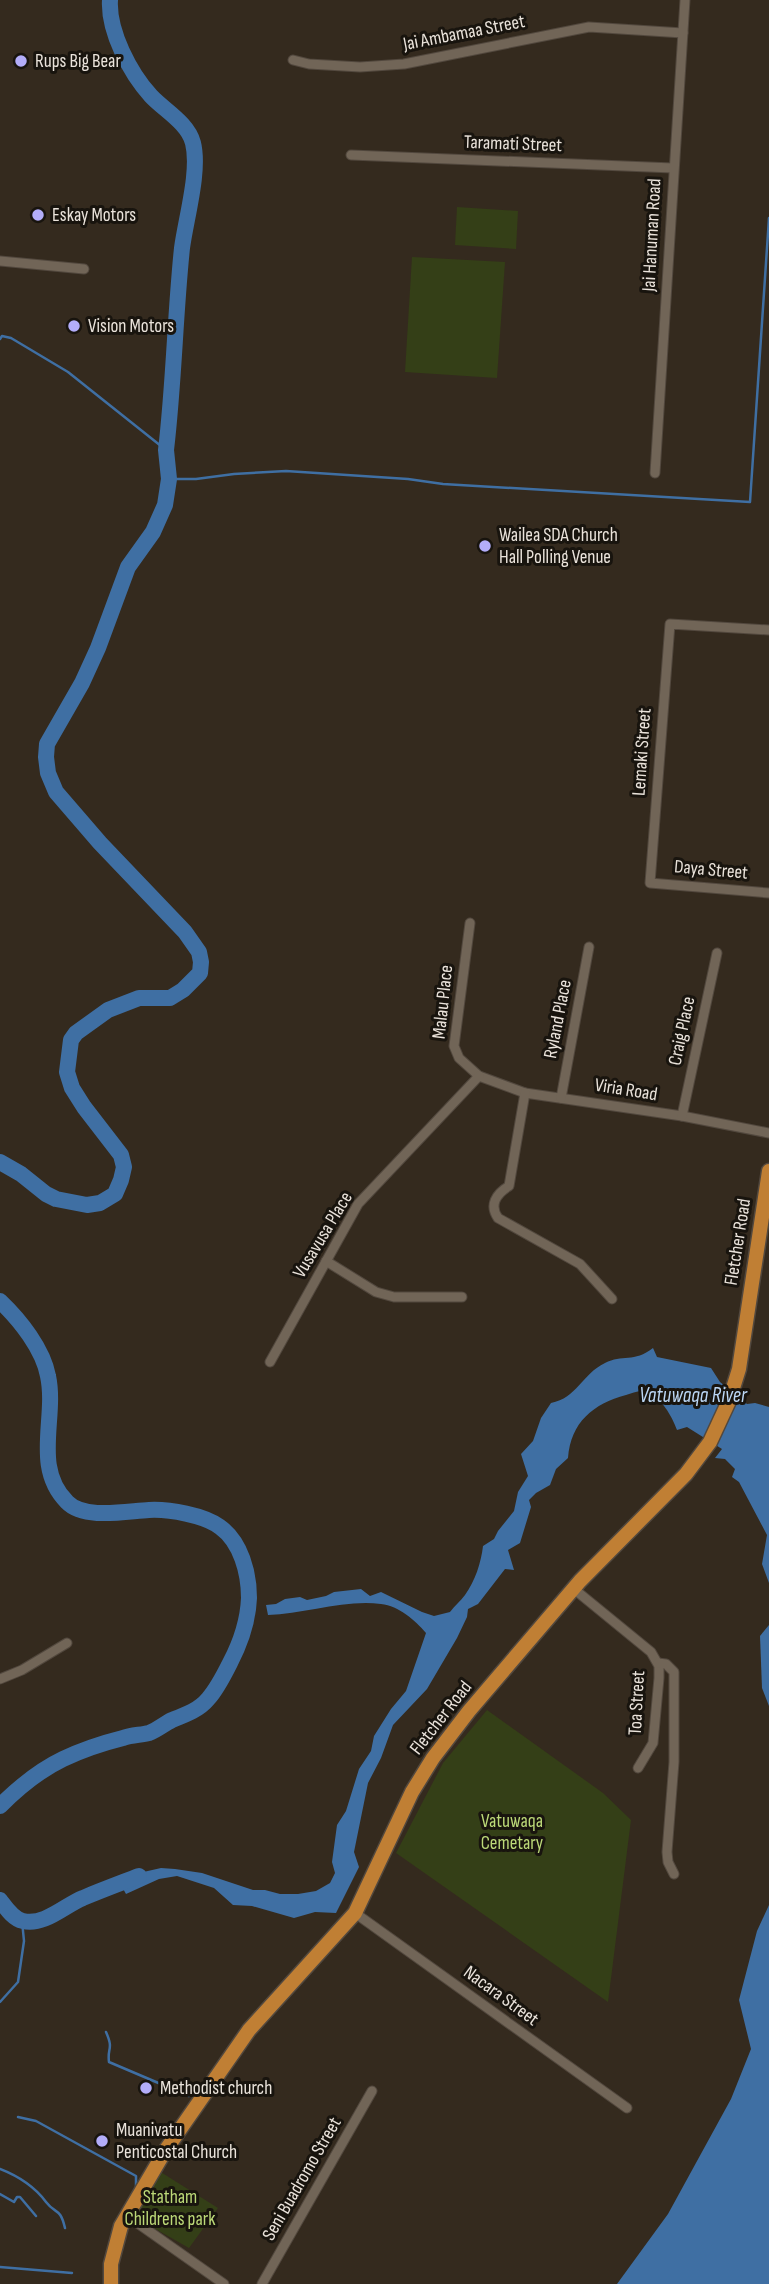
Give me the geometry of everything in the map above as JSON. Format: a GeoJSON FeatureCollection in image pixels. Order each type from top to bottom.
{"type":"FeatureCollection","features":[{"type":"Feature","properties":{"kind":"main road","name":"Fletcher Road"},"geometry":{"type":"LineString","coordinates":[[111,2284],[113,2250],[126,2215],[179,2130],[249,2031],[355,1913],[423,1774],[469,1712],[574,1589],[686,1474],[710,1442],[733,1390],[769,1171]]}},
{"type":"Feature","properties":{"kind":"street","name":"Jai Hanuman Road"},"geometry":{"type":"LineString","coordinates":[[655,473],[685,0]]}},
{"type":"Feature","properties":{"kind":"street","name":"Jai Ambamaa Street"},"geometry":{"type":"LineString","coordinates":[[293,60],[309,64],[360,67],[404,64],[589,27],[683,33]]}},
{"type":"Feature","properties":{"kind":"street","name":"Taramati Street"},"geometry":{"type":"LineString","coordinates":[[351,155],[673,168]]}},
{"type":"Feature","properties":{"kind":"street"},"geometry":{"type":"LineString","coordinates":[[0,261],[84,270]]}},
{"type":"Feature","properties":{"kind":"street","name":"Lemaki Street"},"geometry":{"type":"LineString","coordinates":[[650,883],[670,624],[769,629]]}},
{"type":"Feature","properties":{"kind":"street","name":"Daya Street"},"geometry":{"type":"LineString","coordinates":[[650,883],[769,893]]}},
{"type":"Feature","properties":{"kind":"street","name":"Malau Place"},"geometry":{"type":"LineString","coordinates":[[470,923],[454,1046],[459,1058],[479,1076]]}},
{"type":"Feature","properties":{"kind":"street","name":"Ryland Place"},"geometry":{"type":"LineString","coordinates":[[561,1098],[589,947]]}},
{"type":"Feature","properties":{"kind":"street","name":"Craig Place"},"geometry":{"type":"LineString","coordinates":[[682,1116],[717,953]]}},
{"type":"Feature","properties":{"kind":"street","name":"Viria Road"},"geometry":{"type":"LineString","coordinates":[[479,1076],[525,1093],[682,1116],[769,1133]]}},
{"type":"Feature","properties":{"kind":"street","name":"Vusavusa Place"},"geometry":{"type":"LineString","coordinates":[[270,1362],[358,1204],[479,1076]]}},
{"type":"Feature","properties":{"kind":"street"},"geometry":{"type":"LineString","coordinates":[[525,1093],[509,1186],[497,1195],[494,1211],[498,1218],[580,1264],[612,1299]]}},
{"type":"Feature","properties":{"kind":"street"},"geometry":{"type":"LineString","coordinates":[[326,1261],[376,1292],[394,1297],[462,1297]]}},
{"type":"Feature","properties":{"kind":"street","name":"Toa Street"},"geometry":{"type":"LineString","coordinates":[[574,1589],[651,1653],[657,1663],[659,1678],[653,1743],[638,1768]]}},
{"type":"Feature","properties":{"kind":"street"},"geometry":{"type":"LineString","coordinates":[[0,1679],[22,1670],[67,1643]]}},
{"type":"Feature","properties":{"kind":"street"},"geometry":{"type":"LineString","coordinates":[[657,1663],[666,1664],[674,1672],[674,1762],[667,1852],[674,1874]]}},
{"type":"Feature","properties":{"kind":"street","name":"Nacara Street"},"geometry":{"type":"LineString","coordinates":[[355,1913],[627,2108]]}},
{"type":"Feature","properties":{"kind":"street","name":"Seni Buadromo Street"},"geometry":{"type":"LineString","coordinates":[[262,2284],[372,2091]]}},
{"type":"Feature","properties":{"kind":"street"},"geometry":{"type":"LineString","coordinates":[[126,2215],[224,2284]]}},
{"type":"Feature","properties":{"kind":"green space"},"geometry":{"type":"Polygon","coordinates":[[[457,207],[518,211],[516,249],[455,245],[457,207]]]}},
{"type":"Feature","properties":{"kind":"green space"},"geometry":{"type":"Polygon","coordinates":[[[412,257],[505,262],[497,378],[405,372],[412,257]]]}},
{"type":"Feature","properties":{"kind":"green space","name":"Vatuwaqa Cemetary"},"geometry":{"type":"Polygon","coordinates":[[[487,1710],[603,1793],[631,1820],[608,2002],[396,1853],[443,1763],[487,1710]]]}},
{"type":"Feature","properties":{"kind":"green space","name":"Statham Childrens park"},"geometry":{"type":"Polygon","coordinates":[[[159,2171],[218,2208],[189,2248],[131,2215],[159,2171]]]}},
{"type":"Feature","properties":{"kind":"water","name":"Vatuwaqa River"},"geometry":{"type":"Polygon","coordinates":[[[653,1348],[657,1357],[711,1368],[720,1382],[747,1404],[769,1407],[769,1583],[762,1564],[767,1535],[739,1482],[732,1477],[735,1469],[725,1459],[715,1458],[722,1449],[687,1427],[677,1430],[665,1408],[657,1398],[647,1392],[636,1392],[603,1404],[586,1416],[579,1425],[570,1445],[568,1458],[556,1469],[550,1485],[529,1500],[531,1507],[520,1543],[508,1550],[514,1570],[505,1569],[478,1604],[468,1609],[457,1638],[427,1689],[393,1725],[368,1783],[354,1852],[359,1867],[336,1913],[315,1912],[294,1918],[252,1906],[233,1905],[214,1888],[177,1876],[159,1879],[126,1894],[117,1878],[161,1868],[202,1873],[253,1890],[280,1894],[316,1891],[330,1883],[335,1873],[332,1862],[337,1825],[346,1811],[359,1769],[371,1751],[374,1736],[406,1691],[426,1633],[406,1614],[381,1604],[354,1603],[268,1615],[266,1605],[285,1599],[300,1597],[307,1600],[334,1592],[361,1589],[370,1596],[381,1592],[434,1616],[450,1612],[472,1584],[483,1546],[494,1539],[514,1511],[518,1492],[528,1476],[521,1454],[533,1441],[541,1418],[551,1403],[567,1396],[605,1363],[634,1357],[653,1348]]]}},
{"type":"Feature","properties":{"kind":"water"},"geometry":{"type":"Polygon","coordinates":[[[769,1625],[769,1706],[762,1688],[760,1636],[769,1625]]]}},
{"type":"Feature","properties":{"kind":"water"},"geometry":{"type":"Polygon","coordinates":[[[769,1905],[769,2284],[617,2284],[668,2214],[731,2099],[751,2049],[739,2000],[757,1931],[769,1905]]]}},
{"type":"Feature","properties":{"kind":"waterway"},"geometry":{"type":"LineString","coordinates":[[0,1162],[56,1199],[87,1205],[100,1203],[115,1194],[124,1167],[121,1155],[72,1088],[67,1072],[71,1040],[76,1033],[108,1010],[139,998],[170,998],[183,990],[200,973],[199,952],[185,932],[100,843],[56,792],[48,773],[46,757],[47,744],[82,683],[98,648],[128,567],[153,532],[165,505],[169,479],[166,450],[180,273],[194,181],[195,154],[186,129],[151,96],[128,64],[113,25],[110,0]]}},
{"type":"Feature","properties":{"kind":"waterway"},"geometry":{"type":"LineString","coordinates":[[169,479],[286,471],[443,484],[750,502],[769,218]]}},
{"type":"Feature","properties":{"kind":"waterway"},"geometry":{"type":"LineString","coordinates":[[0,339],[2,336],[11,338],[68,372],[166,450]]}},
{"type":"Feature","properties":{"kind":"waterway"},"geometry":{"type":"LineString","coordinates":[[0,1301],[30,1336],[45,1366],[50,1392],[48,1458],[57,1488],[67,1502],[75,1508],[95,1513],[166,1511],[196,1516],[213,1523],[227,1533],[238,1549],[245,1569],[249,1598],[245,1624],[237,1647],[217,1686],[200,1706],[149,1733],[108,1742],[63,1759],[46,1768],[0,1806]]}},
{"type":"Feature","properties":{"kind":"waterway"},"geometry":{"type":"LineString","coordinates":[[0,1900],[19,1920],[39,1921],[76,1901],[139,1876]]}},
{"type":"Feature","properties":{"kind":"waterway"},"geometry":{"type":"LineString","coordinates":[[0,2002],[18,1982],[24,1941],[22,1921]]}},
{"type":"Feature","properties":{"kind":"waterway"},"geometry":{"type":"LineString","coordinates":[[106,2032],[110,2045],[109,2062],[189,2096]]}},
{"type":"Feature","properties":{"kind":"waterway"},"geometry":{"type":"LineString","coordinates":[[18,2117],[36,2121],[136,2176],[136,2187]]}},
{"type":"Feature","properties":{"kind":"waterway"},"geometry":{"type":"LineString","coordinates":[[0,2169],[31,2186],[59,2214],[65,2228]]}},
{"type":"Feature","properties":{"kind":"waterway"},"geometry":{"type":"LineString","coordinates":[[0,2194],[14,2202],[20,2197],[36,2216]]}},
{"type":"Feature","properties":{"kind":"waterway"},"geometry":{"type":"LineString","coordinates":[[0,2267],[72,2273]]}},
{"type":"Feature","properties":{"kind":"place","name":"Rups Big Bear"},"geometry":{"type":"Point","coordinates":[21,61]}},
{"type":"Feature","properties":{"kind":"place","name":"Eskay Motors"},"geometry":{"type":"Point","coordinates":[38,215]}},
{"type":"Feature","properties":{"kind":"place","name":"Vision Motors"},"geometry":{"type":"Point","coordinates":[74,326]}},
{"type":"Feature","properties":{"kind":"place","name":"Wailea SDA Church Hall Polling Venue"},"geometry":{"type":"Point","coordinates":[485,546]}},
{"type":"Feature","properties":{"kind":"place","name":"Methodist church"},"geometry":{"type":"Point","coordinates":[146,2088]}},
{"type":"Feature","properties":{"kind":"place","name":"Muanivatu Penticostal Church"},"geometry":{"type":"Point","coordinates":[102,2141]}}]}
